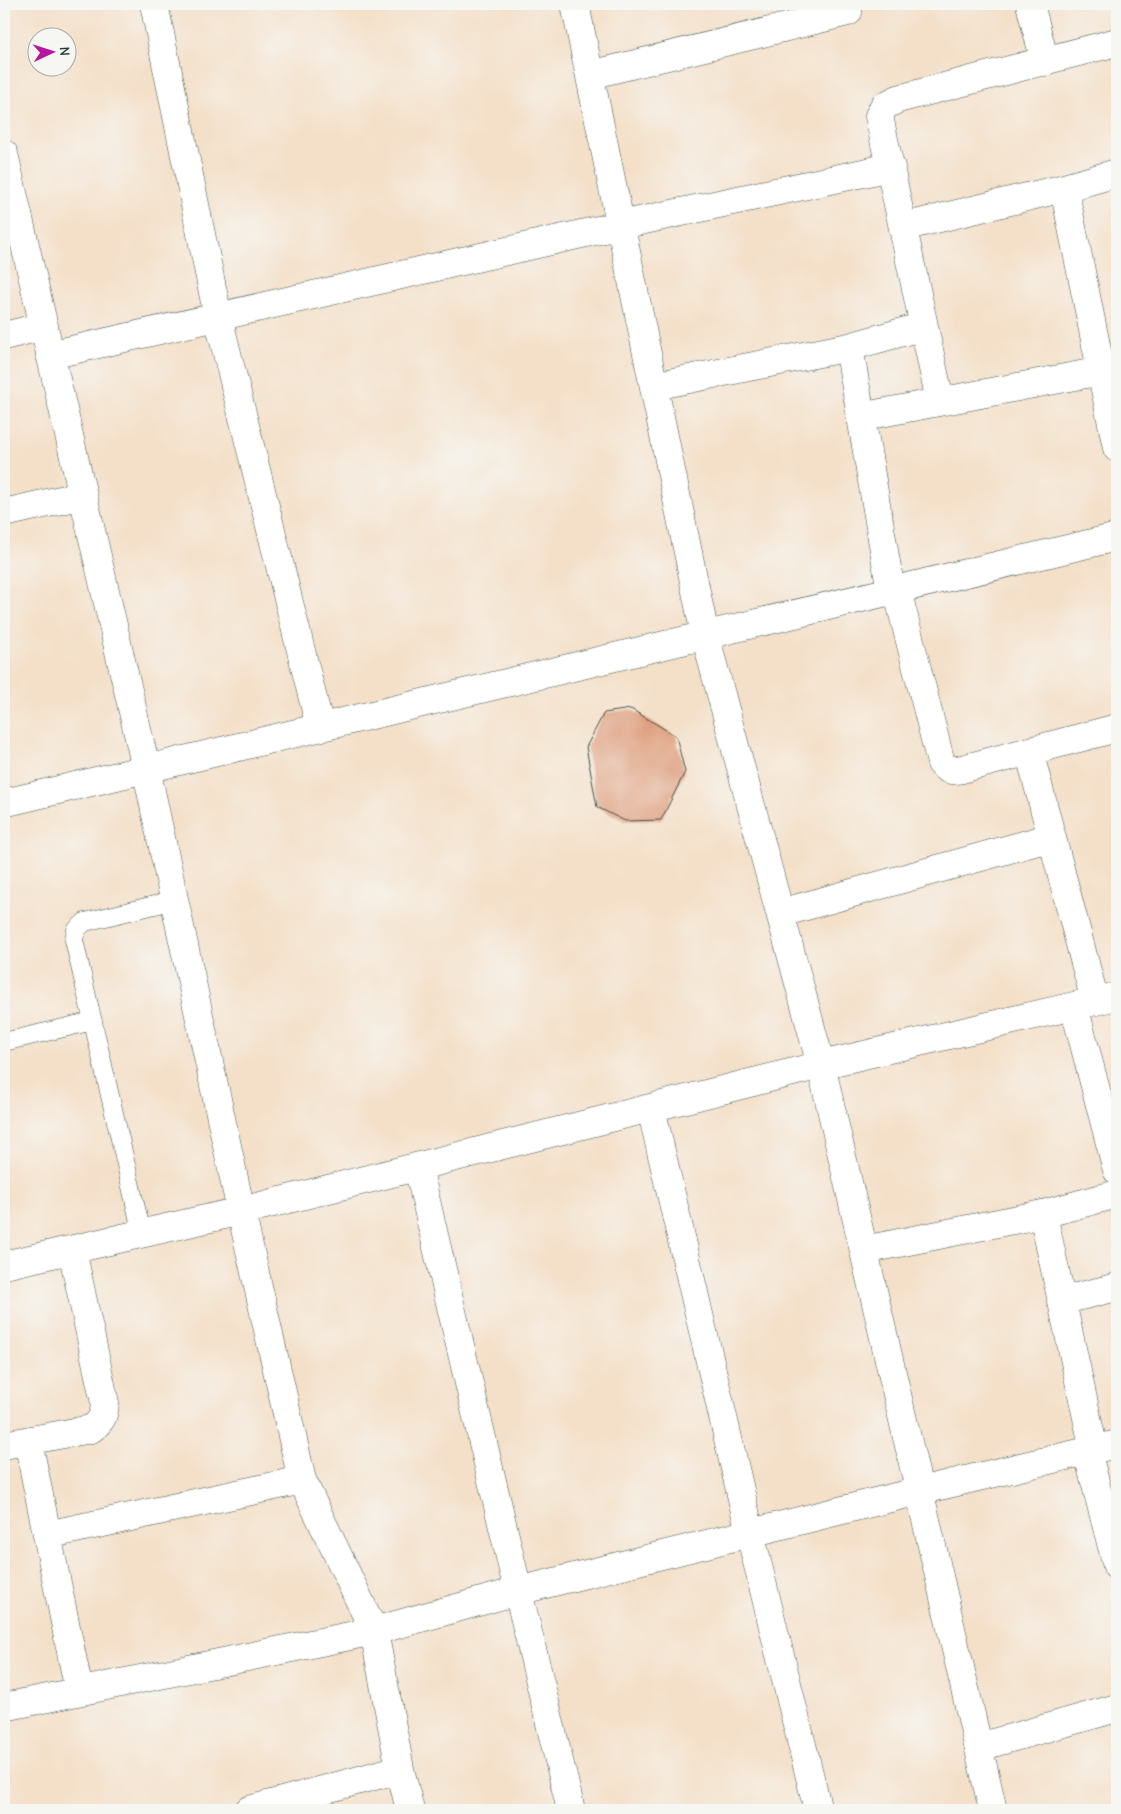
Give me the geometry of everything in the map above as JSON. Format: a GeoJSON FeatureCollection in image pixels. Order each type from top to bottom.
{"type":"FeatureCollection","features":[{"type":"Feature","properties":{"kind":"street"},"geometry":{"type":"LineString","coordinates":[[154,4],[218,317],[320,727]]}},
{"type":"Feature","properties":{"kind":"street"},"geometry":{"type":"LineString","coordinates":[[575,4],[705,635],[822,1065],[993,1810]]}},
{"type":"Feature","properties":{"kind":"street"},"geometry":{"type":"LineString","coordinates":[[1030,4],[1045,62]]}},
{"type":"Feature","properties":{"kind":"street"},"geometry":{"type":"LineString","coordinates":[[590,75],[848,12]]}},
{"type":"Feature","properties":{"kind":"street"},"geometry":{"type":"LineString","coordinates":[[940,402],[879,116],[884,106],[898,99],[1117,42]]}},
{"type":"Feature","properties":{"kind":"street"},"geometry":{"type":"LineString","coordinates":[[4,154],[146,768],[241,1212],[302,1480],[374,1631],[400,1769],[410,1810]]}},
{"type":"Feature","properties":{"kind":"street"},"geometry":{"type":"LineString","coordinates":[[50,355],[621,225],[891,168]]}},
{"type":"Feature","properties":{"kind":"street"},"geometry":{"type":"LineString","coordinates":[[903,227],[1064,188],[1117,173]]}},
{"type":"Feature","properties":{"kind":"street"},"geometry":{"type":"LineString","coordinates":[[1064,188],[1109,370],[1117,448]]}},
{"type":"Feature","properties":{"kind":"street"},"geometry":{"type":"LineString","coordinates":[[4,336],[44,326]]}},
{"type":"Feature","properties":{"kind":"street"},"geometry":{"type":"LineString","coordinates":[[654,386],[849,346],[924,326]]}},
{"type":"Feature","properties":{"kind":"street"},"geometry":{"type":"LineString","coordinates":[[849,346],[860,417],[894,590],[941,763],[946,769],[953,771],[1117,728]]}},
{"type":"Feature","properties":{"kind":"street"},"geometry":{"type":"LineString","coordinates":[[860,417],[1109,370]]}},
{"type":"Feature","properties":{"kind":"street"},"geometry":{"type":"LineString","coordinates":[[4,513],[83,495]]}},
{"type":"Feature","properties":{"kind":"street"},"geometry":{"type":"LineString","coordinates":[[4,803],[1117,537]]}},
{"type":"Feature","properties":{"kind":"street"},"geometry":{"type":"LineString","coordinates":[[1029,751],[1096,1001],[1117,1170]]}},
{"type":"Feature","properties":{"kind":"street"},"geometry":{"type":"LineString","coordinates":[[781,913],[1052,837]]}},
{"type":"Feature","properties":{"kind":"street"},"geometry":{"type":"LineString","coordinates":[[4,1265],[241,1212],[822,1065],[1096,1001]]}},
{"type":"Feature","properties":{"kind":"street"},"geometry":{"type":"LineString","coordinates":[[651,1108],[750,1533],[818,1810]]}},
{"type":"Feature","properties":{"kind":"street"},"geometry":{"type":"LineString","coordinates":[[418,1167],[571,1810]]}},
{"type":"Feature","properties":{"kind":"street"},"geometry":{"type":"LineString","coordinates":[[864,1250],[1043,1214],[1117,1194]]}},
{"type":"Feature","properties":{"kind":"street"},"geometry":{"type":"LineString","coordinates":[[1043,1214],[1061,1301],[1099,1448],[1117,1566]]}},
{"type":"Feature","properties":{"kind":"street"},"geometry":{"type":"LineString","coordinates":[[72,1250],[105,1404],[104,1415],[100,1423],[91,1428],[16,1443],[47,1535],[78,1691]]}},
{"type":"Feature","properties":{"kind":"street"},"geometry":{"type":"LineString","coordinates":[[1061,1301],[1117,1287]]}},
{"type":"Feature","properties":{"kind":"street"},"geometry":{"type":"LineString","coordinates":[[4,1707],[374,1631],[518,1591],[1099,1448]]}},
{"type":"Feature","properties":{"kind":"street"},"geometry":{"type":"LineString","coordinates":[[47,1535],[302,1480]]}},
{"type":"Feature","properties":{"kind":"street"},"geometry":{"type":"LineString","coordinates":[[979,1747],[1117,1708]]}},
{"type":"Feature","properties":{"kind":"street"},"geometry":{"type":"LineString","coordinates":[[249,1810],[400,1769]]}},
{"type":"Feature","properties":{"kind":"lane"},"geometry":{"type":"LineString","coordinates":[[142,1234],[74,940],[76,930],[85,922],[175,900]]}},
{"type":"Feature","properties":{"kind":"lane"},"geometry":{"type":"LineString","coordinates":[[4,1042],[93,1021]]}},
{"type":"Feature","properties":{"kind":"building"},"geometry":{"type":"Polygon","coordinates":[[[631,709],[676,736],[685,772],[661,820],[625,821],[597,807],[586,747],[604,713],[631,709]]]}}]}
